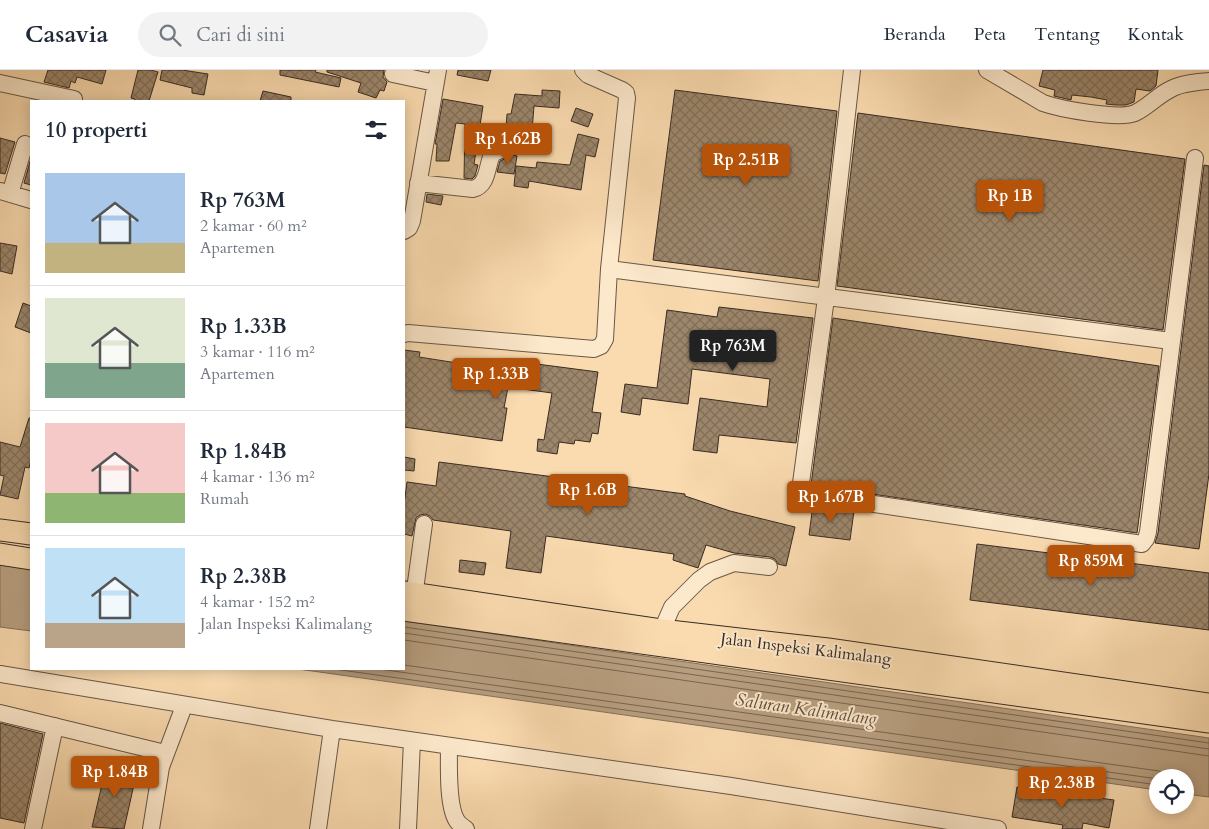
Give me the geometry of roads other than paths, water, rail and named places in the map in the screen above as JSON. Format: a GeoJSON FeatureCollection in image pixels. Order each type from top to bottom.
{"type":"FeatureCollection","features":[{"type":"Feature","properties":{"kind":"main road"},"geometry":{"type":"LineString","coordinates":[[0,530],[30,534]]}},
{"type":"Feature","properties":{"kind":"main road"},"geometry":{"type":"LineString","coordinates":[[0,554],[30,559]]}},
{"type":"Feature","properties":{"kind":"main road","name":"Jalan Inspeksi Kalimalang"},"geometry":{"type":"LineString","coordinates":[[408,602],[659,638],[933,674],[1209,704]]}},
{"type":"Feature","properties":{"kind":"main road","name":"Jalan Inspeksi Kalimalang"},"geometry":{"type":"LineString","coordinates":[[933,674],[1209,722]]}},
{"type":"Feature","properties":{"kind":"street"},"geometry":{"type":"LineString","coordinates":[[405,334],[594,349],[601,346],[605,339],[609,269],[627,98],[626,93],[622,90],[588,75],[583,70]]}},
{"type":"Feature","properties":{"kind":"street"},"geometry":{"type":"LineString","coordinates":[[852,70],[826,298],[801,483],[802,490],[807,494],[1142,544],[1148,532],[1194,158]]}},
{"type":"Feature","properties":{"kind":"street"},"geometry":{"type":"LineString","coordinates":[[987,70],[1043,103],[1073,110],[1121,115],[1134,113],[1171,88],[1193,82],[1209,81]]}},
{"type":"Feature","properties":{"kind":"street"},"geometry":{"type":"LineString","coordinates":[[393,74],[436,76],[412,221],[409,228],[405,230]]}},
{"type":"Feature","properties":{"kind":"street"},"geometry":{"type":"LineString","coordinates":[[0,83],[74,99]]}},
{"type":"Feature","properties":{"kind":"street"},"geometry":{"type":"LineString","coordinates":[[418,183],[479,188],[483,183],[494,153],[524,140]]}},
{"type":"Feature","properties":{"kind":"street"},"geometry":{"type":"LineString","coordinates":[[25,144],[3,193],[30,200]]}},
{"type":"Feature","properties":{"kind":"street"},"geometry":{"type":"LineString","coordinates":[[609,269],[1171,341]]}},
{"type":"Feature","properties":{"kind":"street"},"geometry":{"type":"LineString","coordinates":[[408,602],[424,524]]}},
{"type":"Feature","properties":{"kind":"street"},"geometry":{"type":"LineString","coordinates":[[659,638],[672,607],[699,580],[710,572],[734,563],[769,567]]}},
{"type":"Feature","properties":{"kind":"street"},"geometry":{"type":"LineString","coordinates":[[0,674],[332,729],[731,786],[998,829]]}},
{"type":"Feature","properties":{"kind":"street"},"geometry":{"type":"LineString","coordinates":[[151,829],[161,767],[184,706]]}},
{"type":"Feature","properties":{"kind":"street"},"geometry":{"type":"LineString","coordinates":[[0,713],[165,753]]}},
{"type":"Feature","properties":{"kind":"street"},"geometry":{"type":"LineString","coordinates":[[32,829],[55,726]]}},
{"type":"Feature","properties":{"kind":"street"},"geometry":{"type":"LineString","coordinates":[[318,829],[332,729]]}},
{"type":"Feature","properties":{"kind":"street"},"geometry":{"type":"LineString","coordinates":[[408,829],[412,741]]}},
{"type":"Feature","properties":{"kind":"street"},"geometry":{"type":"LineString","coordinates":[[449,746],[449,777],[453,811],[457,822],[466,829]]}},
{"type":"Feature","properties":{"kind":"water"},"geometry":{"type":"Polygon","coordinates":[[[0,563],[30,568],[30,631],[0,627],[0,563]]]}},
{"type":"Feature","properties":{"kind":"water","name":"Saluran Kalimalang"},"geometry":{"type":"Polygon","coordinates":[[[405,621],[1209,738],[1209,797],[1194,795],[1194,769],[1149,769],[1149,789],[305,670],[405,670],[405,621]]]}}]}
